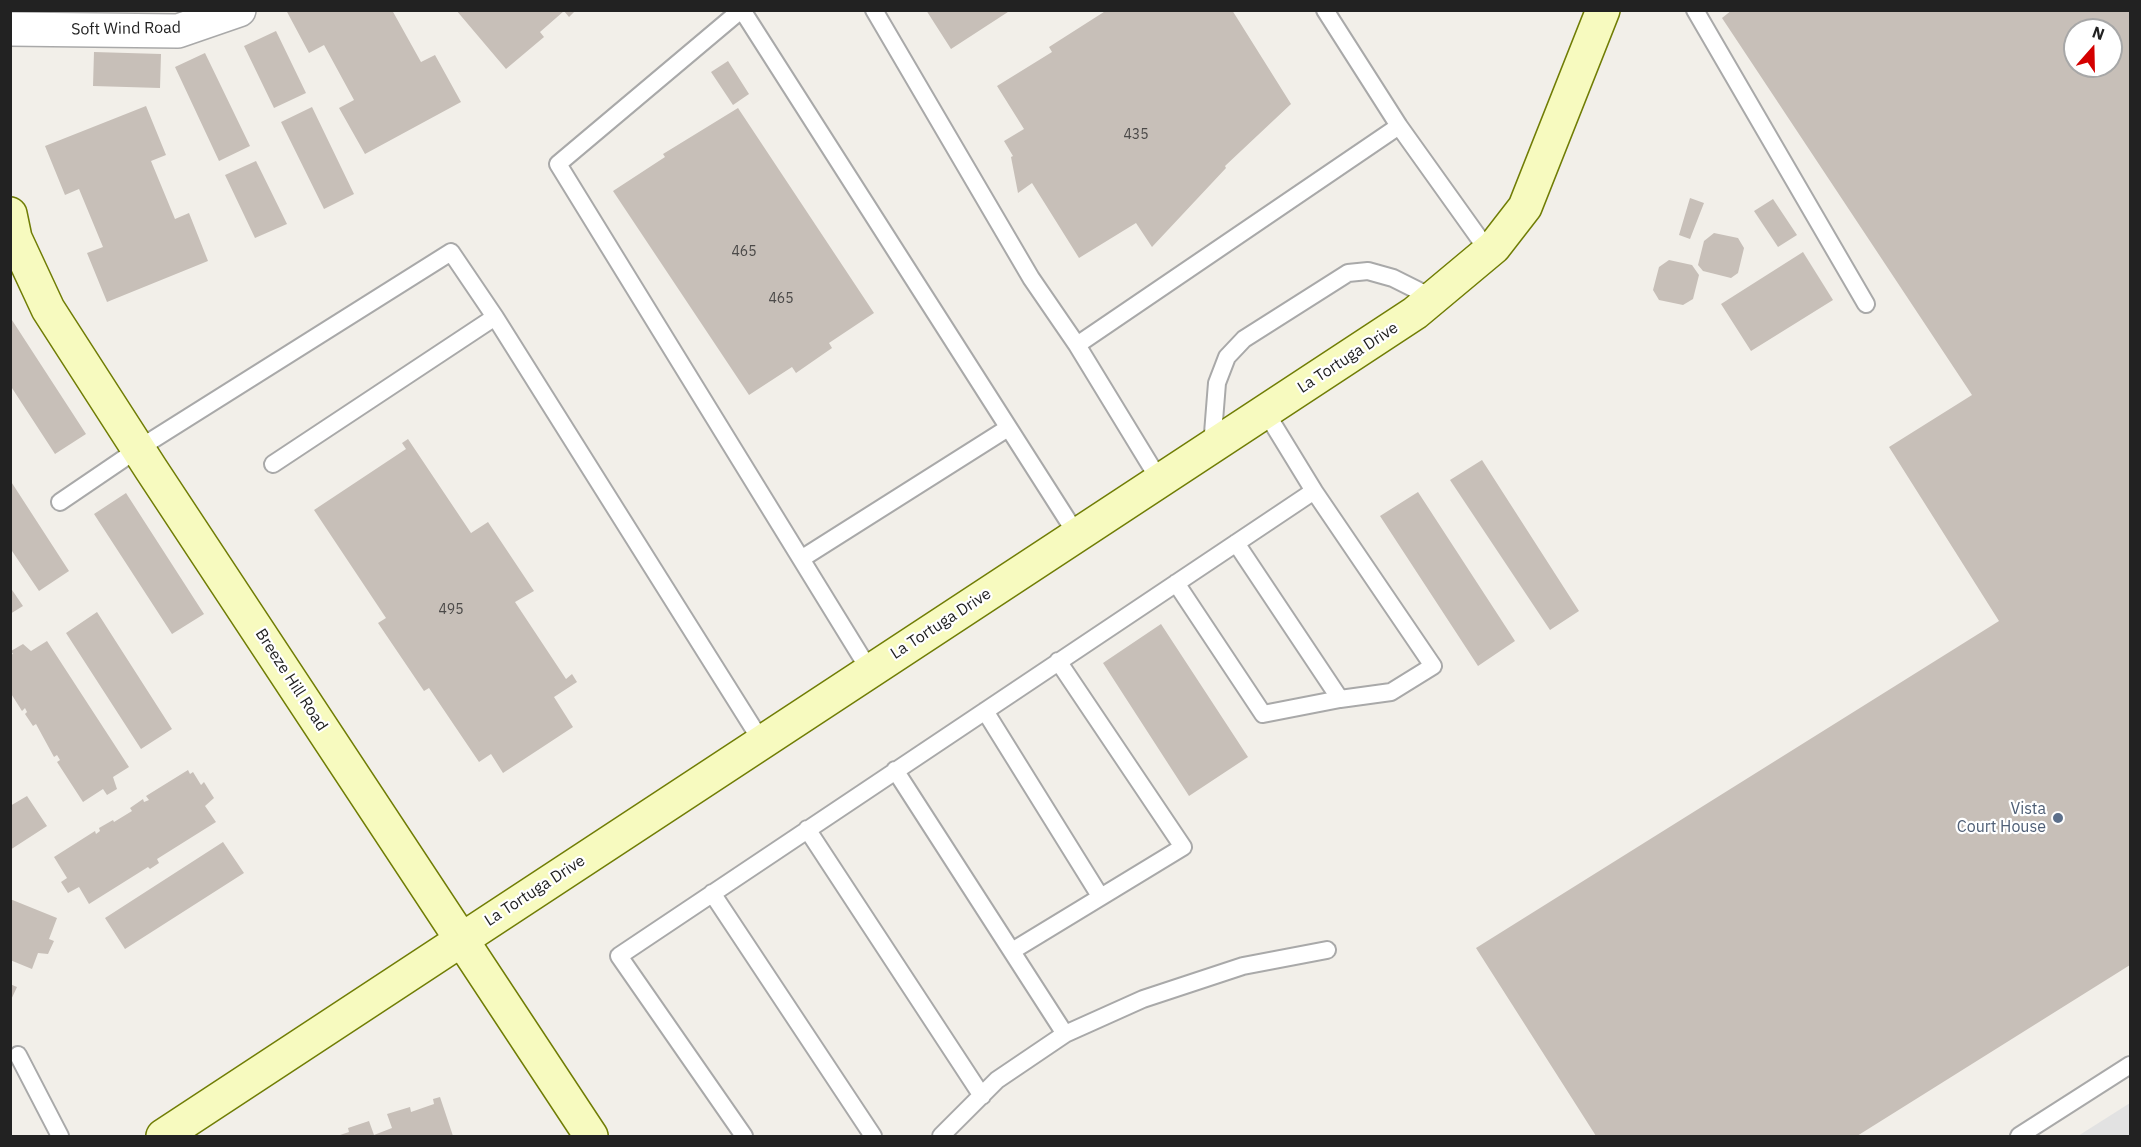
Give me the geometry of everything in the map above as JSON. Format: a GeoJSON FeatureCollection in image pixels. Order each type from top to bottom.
{"type":"FeatureCollection","features":[{"type":"Feature","properties":{"kind":"street","name":"Soft Wind Road"},"geometry":{"type":"LineString","coordinates":[[10,29],[178,31],[239,10]]}},
{"type":"Feature","properties":{"kind":"street","name":"La Tortuga Drive"},"geometry":{"type":"LineString","coordinates":[[163,1137],[1415,313],[1489,252],[1525,207],[1604,10]]}},
{"type":"Feature","properties":{"kind":"street","name":"Breeze Hill Road"},"geometry":{"type":"LineString","coordinates":[[10,214],[15,238],[48,309],[591,1137]]}},
{"type":"Feature","properties":{"kind":"lane"},"geometry":{"type":"LineString","coordinates":[[870,671],[558,164],[742,10],[1077,536]]}},
{"type":"Feature","properties":{"kind":"lane"},"geometry":{"type":"LineString","coordinates":[[874,10],[1031,278],[1077,345],[1160,481]]}},
{"type":"Feature","properties":{"kind":"lane"},"geometry":{"type":"LineString","coordinates":[[1325,10],[1399,126],[1489,252]]}},
{"type":"Feature","properties":{"kind":"lane"},"geometry":{"type":"LineString","coordinates":[[1695,10],[1866,304]]}},
{"type":"Feature","properties":{"kind":"lane"},"geometry":{"type":"LineString","coordinates":[[1077,345],[1399,126]]}},
{"type":"Feature","properties":{"kind":"lane"},"geometry":{"type":"LineString","coordinates":[[60,502],[138,449],[451,252],[495,317],[762,742]]}},
{"type":"Feature","properties":{"kind":"lane"},"geometry":{"type":"LineString","coordinates":[[1212,446],[1217,383],[1227,357],[1244,339],[1347,273],[1368,271],[1393,278],[1433,298]]}},
{"type":"Feature","properties":{"kind":"lane"},"geometry":{"type":"LineString","coordinates":[[273,464],[495,317]]}},
{"type":"Feature","properties":{"kind":"lane"},"geometry":{"type":"LineString","coordinates":[[1176,583],[1263,714],[1340,699],[1392,692],[1433,666],[1314,491],[1265,411]]}},
{"type":"Feature","properties":{"kind":"lane"},"geometry":{"type":"LineString","coordinates":[[801,560],[1008,428]]}},
{"type":"Feature","properties":{"kind":"lane"},"geometry":{"type":"LineString","coordinates":[[744,1137],[619,956],[1314,491]]}},
{"type":"Feature","properties":{"kind":"lane"},"geometry":{"type":"LineString","coordinates":[[1236,543],[1340,699]]}},
{"type":"Feature","properties":{"kind":"lane"},"geometry":{"type":"LineString","coordinates":[[1012,951],[1184,847],[1058,661]]}},
{"type":"Feature","properties":{"kind":"lane"},"geometry":{"type":"LineString","coordinates":[[985,711],[1100,896]]}},
{"type":"Feature","properties":{"kind":"lane"},"geometry":{"type":"LineString","coordinates":[[895,770],[1065,1034]]}},
{"type":"Feature","properties":{"kind":"lane"},"geometry":{"type":"LineString","coordinates":[[807,829],[982,1096]]}},
{"type":"Feature","properties":{"kind":"lane"},"geometry":{"type":"LineString","coordinates":[[712,893],[873,1137]]}},
{"type":"Feature","properties":{"kind":"lane"},"geometry":{"type":"LineString","coordinates":[[941,1137],[997,1080],[1065,1034],[1143,999],[1243,966],[1327,950]]}},
{"type":"Feature","properties":{"kind":"lane"},"geometry":{"type":"LineString","coordinates":[[18,1055],[60,1137]]}},
{"type":"Feature","properties":{"kind":"lane"},"geometry":{"type":"LineString","coordinates":[[2019,1137],[2130,1065]]}},
{"type":"Feature","properties":{"kind":"shaded area"},"geometry":{"type":"Polygon","coordinates":[[[2130,1103],[2130,1136],[2078,1136],[2130,1103]]]}},
{"type":"Feature","properties":{"kind":"building"},"geometry":{"type":"Polygon","coordinates":[[[286,10],[392,10],[421,62],[435,55],[461,102],[365,154],[339,108],[354,100],[324,45],[309,53],[286,10]]]}},
{"type":"Feature","properties":{"kind":"building"},"geometry":{"type":"Polygon","coordinates":[[[456,10],[576,10],[569,17],[564,11],[540,32],[544,37],[506,69],[456,10]]]}},
{"type":"Feature","properties":{"kind":"building"},"geometry":{"type":"Polygon","coordinates":[[[926,10],[1011,10],[951,49],[926,10]]]}},
{"type":"Feature","properties":{"kind":"building"},"geometry":{"type":"Polygon","coordinates":[[[1107,10],[1232,10],[1291,104],[1225,166],[1226,168],[1152,247],[1136,223],[1079,258],[1032,183],[1018,193],[1011,157],[1013,156],[1004,141],[1024,129],[997,86],[1052,52],[1049,47],[1107,10]]]}},
{"type":"Feature","properties":{"kind":"building"},"geometry":{"type":"Polygon","coordinates":[[[1732,10],[2130,10],[2130,965],[1857,1136],[1596,1136],[1476,948],[1999,621],[1889,447],[1972,395],[1722,18],[1732,10]]]}},
{"type":"Feature","properties":{"kind":"building"},"geometry":{"type":"Polygon","coordinates":[[[276,31],[306,93],[274,108],[244,46],[276,31]]]}},
{"type":"Feature","properties":{"kind":"building"},"geometry":{"type":"Polygon","coordinates":[[[94,52],[161,54],[160,88],[93,86],[94,52]]]}},
{"type":"Feature","properties":{"kind":"building"},"geometry":{"type":"Polygon","coordinates":[[[205,53],[250,146],[219,161],[175,67],[205,53]]]}},
{"type":"Feature","properties":{"kind":"building"},"geometry":{"type":"Polygon","coordinates":[[[728,61],[749,94],[733,105],[711,72],[728,61]]]}},
{"type":"Feature","properties":{"kind":"building"},"geometry":{"type":"Polygon","coordinates":[[[146,106],[166,155],[151,161],[175,219],[189,213],[208,261],[107,302],[87,253],[103,247],[79,189],[65,195],[45,146],[146,106]]]}},
{"type":"Feature","properties":{"kind":"building"},"geometry":{"type":"Polygon","coordinates":[[[312,107],[354,194],[324,209],[281,122],[312,107]]]}},
{"type":"Feature","properties":{"kind":"building"},"geometry":{"type":"Polygon","coordinates":[[[738,108],[874,313],[829,343],[832,348],[796,373],[792,367],[749,395],[613,191],[665,157],[663,154],[738,108]]]}},
{"type":"Feature","properties":{"kind":"building"},"geometry":{"type":"Polygon","coordinates":[[[256,161],[287,224],[255,238],[225,175],[256,161]]]}},
{"type":"Feature","properties":{"kind":"building"},"geometry":{"type":"Polygon","coordinates":[[[1690,198],[1704,203],[1690,239],[1679,235],[1690,198]]]}},
{"type":"Feature","properties":{"kind":"building"},"geometry":{"type":"Polygon","coordinates":[[[1773,199],[1797,235],[1778,247],[1754,211],[1773,199]]]}},
{"type":"Feature","properties":{"kind":"building"},"geometry":{"type":"Polygon","coordinates":[[[1714,233],[1738,238],[1744,248],[1738,273],[1731,278],[1703,271],[1698,265],[1704,241],[1714,233]]]}},
{"type":"Feature","properties":{"kind":"building"},"geometry":{"type":"Polygon","coordinates":[[[1803,252],[1833,300],[1751,351],[1721,304],[1803,252]]]}},
{"type":"Feature","properties":{"kind":"building"},"geometry":{"type":"Polygon","coordinates":[[[1669,260],[1692,265],[1699,275],[1693,299],[1683,305],[1659,300],[1653,290],[1659,267],[1669,260]]]}},
{"type":"Feature","properties":{"kind":"building"},"geometry":{"type":"Polygon","coordinates":[[[10,317],[86,434],[55,454],[10,385],[10,317]]]}},
{"type":"Feature","properties":{"kind":"building"},"geometry":{"type":"Polygon","coordinates":[[[408,439],[471,533],[488,522],[534,591],[515,602],[566,679],[572,674],[577,682],[554,697],[573,727],[503,773],[491,754],[479,762],[429,688],[424,691],[378,623],[386,618],[314,510],[406,449],[402,443],[408,439]]]}},
{"type":"Feature","properties":{"kind":"building"},"geometry":{"type":"Polygon","coordinates":[[[1482,460],[1579,611],[1550,630],[1450,480],[1482,460]]]}},
{"type":"Feature","properties":{"kind":"building"},"geometry":{"type":"Polygon","coordinates":[[[10,480],[69,571],[39,591],[10,548],[10,480]]]}},
{"type":"Feature","properties":{"kind":"building"},"geometry":{"type":"Polygon","coordinates":[[[1418,492],[1515,641],[1478,666],[1380,516],[1418,492]]]}},
{"type":"Feature","properties":{"kind":"building"},"geometry":{"type":"Polygon","coordinates":[[[126,493],[204,614],[172,634],[94,514],[126,493]]]}},
{"type":"Feature","properties":{"kind":"building"},"geometry":{"type":"Polygon","coordinates":[[[10,587],[23,606],[10,614],[10,587]]]}},
{"type":"Feature","properties":{"kind":"building"},"geometry":{"type":"Polygon","coordinates":[[[97,612],[172,729],[141,749],[66,633],[97,612]]]}},
{"type":"Feature","properties":{"kind":"building"},"geometry":{"type":"Polygon","coordinates":[[[1161,624],[1248,757],[1189,796],[1103,663],[1161,624]]]}},
{"type":"Feature","properties":{"kind":"building"},"geometry":{"type":"Polygon","coordinates":[[[47,641],[129,767],[113,777],[117,789],[107,795],[103,789],[83,802],[57,762],[60,760],[57,755],[54,757],[36,724],[33,726],[25,714],[27,712],[25,708],[22,711],[10,692],[10,655],[13,654],[11,651],[23,644],[31,651],[47,641]]]}},
{"type":"Feature","properties":{"kind":"building"},"geometry":{"type":"Polygon","coordinates":[[[188,770],[190,774],[193,772],[201,785],[204,782],[214,798],[205,806],[216,822],[157,859],[159,863],[150,869],[148,867],[89,904],[79,887],[68,893],[61,882],[67,878],[54,857],[95,831],[96,834],[100,831],[99,828],[132,811],[130,808],[143,799],[144,802],[149,800],[146,796],[188,770]]]}},
{"type":"Feature","properties":{"kind":"building"},"geometry":{"type":"Polygon","coordinates":[[[27,796],[47,826],[10,850],[10,806],[27,796]]]}},
{"type":"Feature","properties":{"kind":"building"},"geometry":{"type":"Polygon","coordinates":[[[223,842],[244,873],[125,949],[105,918],[223,842]]]}},
{"type":"Feature","properties":{"kind":"building"},"geometry":{"type":"Polygon","coordinates":[[[10,899],[57,918],[49,939],[54,941],[48,954],[38,953],[32,969],[10,960],[10,899]]]}},
{"type":"Feature","properties":{"kind":"building"},"geometry":{"type":"Polygon","coordinates":[[[10,984],[17,987],[10,1002],[10,984]]]}},
{"type":"Feature","properties":{"kind":"building"},"geometry":{"type":"Polygon","coordinates":[[[440,1097],[453,1136],[337,1136],[349,1132],[348,1128],[369,1121],[374,1135],[392,1128],[387,1114],[410,1107],[411,1112],[434,1104],[433,1099],[440,1097]]]}},
{"type":"Feature","properties":{"kind":"place","name":"Vista Court House"},"geometry":{"type":"Point","coordinates":[2058,818]}}]}
